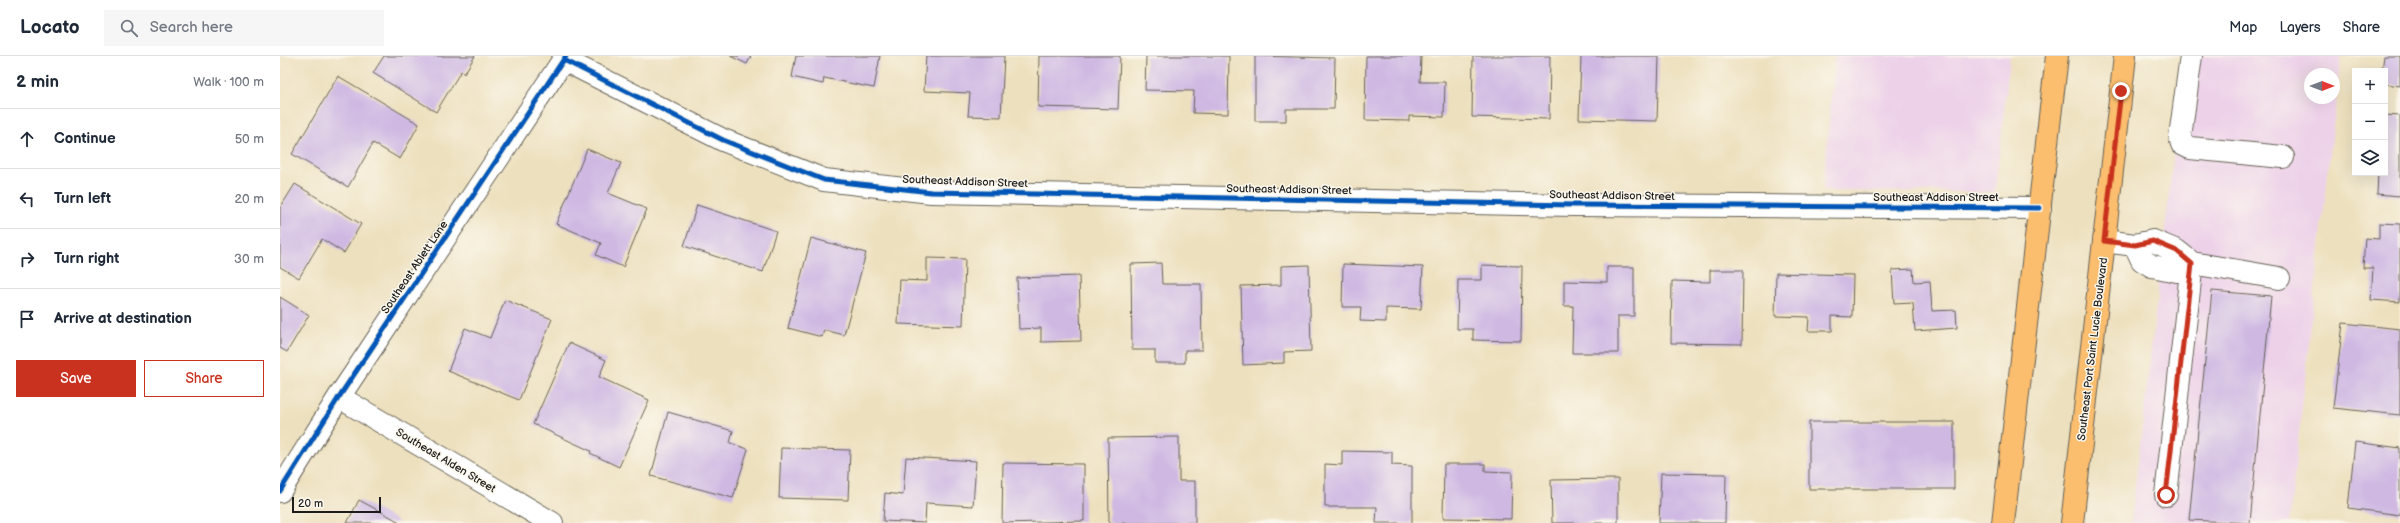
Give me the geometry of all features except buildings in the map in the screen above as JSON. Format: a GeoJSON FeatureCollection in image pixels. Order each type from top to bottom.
{"type":"FeatureCollection","features":[{"type":"Feature","properties":{"kind":"main road"},"geometry":{"type":"LineString","coordinates":[[2004,523],[2057,56]]}},
{"type":"Feature","properties":{"kind":"main road","name":"Southeast Port Saint Lucie Boulevard"},"geometry":{"type":"LineString","coordinates":[[2072,523],[2125,56]]}},
{"type":"Feature","properties":{"kind":"street"},"geometry":{"type":"LineString","coordinates":[[2191,56],[2180,137],[2182,144],[2190,148],[2283,157]]}},
{"type":"Feature","properties":{"kind":"street","name":"Southeast Addison Street"},"geometry":{"type":"LineString","coordinates":[[565,58],[723,140],[824,180],[931,192],[1574,205],[2040,208]]}},
{"type":"Feature","properties":{"kind":"street","name":"Southeast Ablett Lane"},"geometry":{"type":"LineString","coordinates":[[280,491],[339,397],[565,58]]}},
{"type":"Feature","properties":{"kind":"street"},"geometry":{"type":"LineString","coordinates":[[2104,241],[2135,245],[2142,260],[2152,266],[2177,271],[2192,264],[2279,278]]}},
{"type":"Feature","properties":{"kind":"street"},"geometry":{"type":"LineString","coordinates":[[2166,495],[2192,264]]}},
{"type":"Feature","properties":{"kind":"street","name":"Southeast Alden Street"},"geometry":{"type":"LineString","coordinates":[[339,397],[552,523]]}},
{"type":"Feature","properties":{"kind":"shaded area"},"geometry":{"type":"Polygon","coordinates":[[[1835,56],[2010,56],[1995,192],[1823,191],[1835,56]]]}},
{"type":"Feature","properties":{"kind":"shaded area"},"geometry":{"type":"Polygon","coordinates":[[[2185,56],[2341,56],[2340,68],[2304,68],[2304,104],[2336,104],[2289,523],[2131,523],[2185,56]]]}},
{"type":"Feature","properties":{"kind":"cycle path"},"geometry":{"type":"LineString","coordinates":[[280,491],[339,397],[566,56]]}},
{"type":"Feature","properties":{"kind":"cycle path"},"geometry":{"type":"LineString","coordinates":[[564,60],[723,140],[824,180],[931,192],[1574,205],[2040,208]]}},
{"type":"Feature","properties":{"kind":"route"},"geometry":{"type":"LineString","coordinates":[[2121,91],[2104,241],[2135,245],[2153,241],[2177,251],[2192,264],[2166,495]]}}]}
